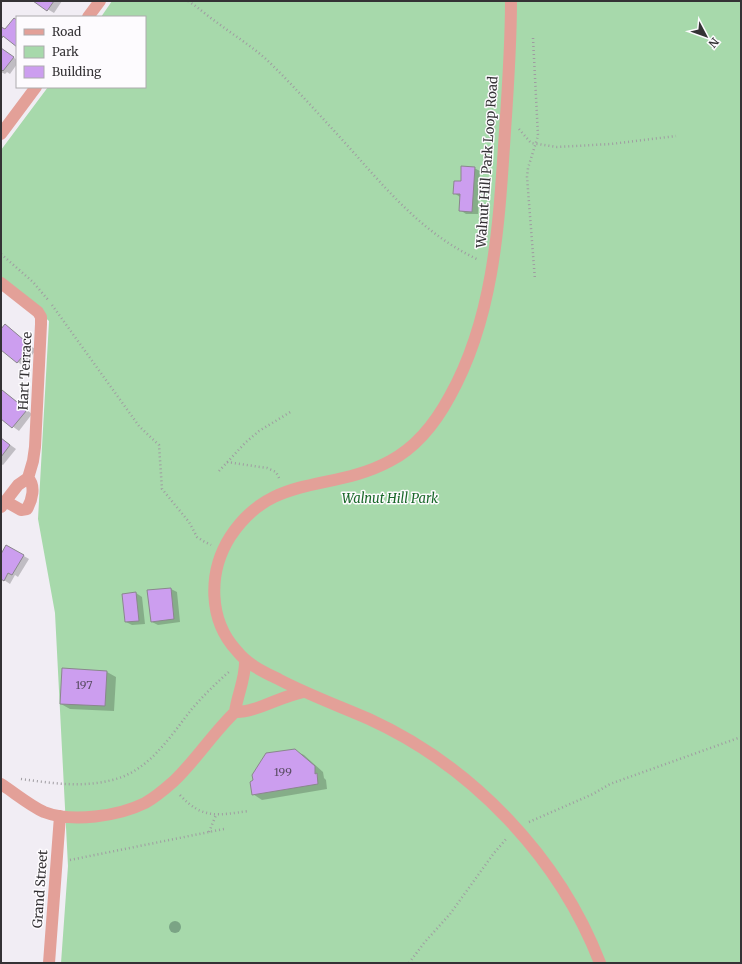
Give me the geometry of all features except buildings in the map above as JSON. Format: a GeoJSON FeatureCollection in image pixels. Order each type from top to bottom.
{"type":"FeatureCollection","features":[{"type":"Feature","properties":{"kind":"street"},"geometry":{"type":"LineString","coordinates":[[89,16],[100,1]]}},
{"type":"Feature","properties":{"kind":"street","name":"Walnut Hill Park Loop Road"},"geometry":{"type":"LineString","coordinates":[[511,1],[500,215],[480,323],[469,355],[446,403],[426,432],[407,451],[396,458],[372,470],[347,478],[286,491],[266,501],[252,512],[236,529],[218,560],[214,577],[214,594],[216,610],[220,623],[227,638],[245,664],[303,692],[374,721],[418,746],[480,793],[517,830],[546,866],[570,902],[588,935],[600,963]]}},
{"type":"Feature","properties":{"kind":"street"},"geometry":{"type":"LineString","coordinates":[[1,134],[35,88]]}},
{"type":"Feature","properties":{"kind":"street","name":"Hart Terrace"},"geometry":{"type":"LineString","coordinates":[[1,283],[36,310],[41,319],[35,447],[33,461],[28,478],[18,485],[3,504],[18,509],[24,510],[27,508],[30,504],[32,486],[28,478]]}},
{"type":"Feature","properties":{"kind":"street"},"geometry":{"type":"LineString","coordinates":[[1,784],[38,809],[60,816],[90,817],[122,812],[150,800],[170,784],[235,712],[245,664]]}},
{"type":"Feature","properties":{"kind":"street"},"geometry":{"type":"LineString","coordinates":[[235,712],[248,711],[283,697],[303,692]]}},
{"type":"Feature","properties":{"kind":"street","name":"Grand Street"},"geometry":{"type":"LineString","coordinates":[[49,963],[60,816]]}},
{"type":"Feature","properties":{"kind":"path"},"geometry":{"type":"LineString","coordinates":[[188,1],[248,44],[266,60],[338,135],[402,207],[420,223],[466,254],[492,264]]}},
{"type":"Feature","properties":{"kind":"path"},"geometry":{"type":"LineString","coordinates":[[533,38],[539,125],[538,136],[528,168],[527,177],[535,280]]}},
{"type":"Feature","properties":{"kind":"path"},"geometry":{"type":"LineString","coordinates":[[506,116],[531,143],[557,147],[611,144],[676,136]]}},
{"type":"Feature","properties":{"kind":"path"},"geometry":{"type":"LineString","coordinates":[[1,254],[33,282],[44,295],[64,320],[139,426],[159,445],[162,489],[189,522],[197,537],[223,550]]}},
{"type":"Feature","properties":{"kind":"path"},"geometry":{"type":"LineString","coordinates":[[219,471],[246,442],[259,431],[292,411]]}},
{"type":"Feature","properties":{"kind":"path"},"geometry":{"type":"LineString","coordinates":[[227,462],[267,468],[276,472],[286,491]]}},
{"type":"Feature","properties":{"kind":"path"},"geometry":{"type":"LineString","coordinates":[[21,779],[74,785],[113,780],[128,774],[145,763],[162,746],[203,697],[227,673],[233,668],[245,664]]}},
{"type":"Feature","properties":{"kind":"path"},"geometry":{"type":"LineString","coordinates":[[409,963],[424,943],[450,914],[494,853],[508,838],[528,822],[593,794],[610,784],[741,737]]}},
{"type":"Feature","properties":{"kind":"path"},"geometry":{"type":"LineString","coordinates":[[170,784],[187,803],[202,812],[216,815],[249,811]]}},
{"type":"Feature","properties":{"kind":"path"},"geometry":{"type":"LineString","coordinates":[[209,832],[216,815]]}},
{"type":"Feature","properties":{"kind":"path"},"geometry":{"type":"LineString","coordinates":[[56,863],[224,829]]}},
{"type":"Feature","properties":{"kind":"green space","name":"Walnut Hill Park"},"geometry":{"type":"Polygon","coordinates":[[[112,1],[741,1],[741,963],[61,963],[68,866],[55,613],[38,519],[49,321],[1,278],[1,150],[47,88],[146,88],[146,16],[102,16],[112,1]]]}}]}
